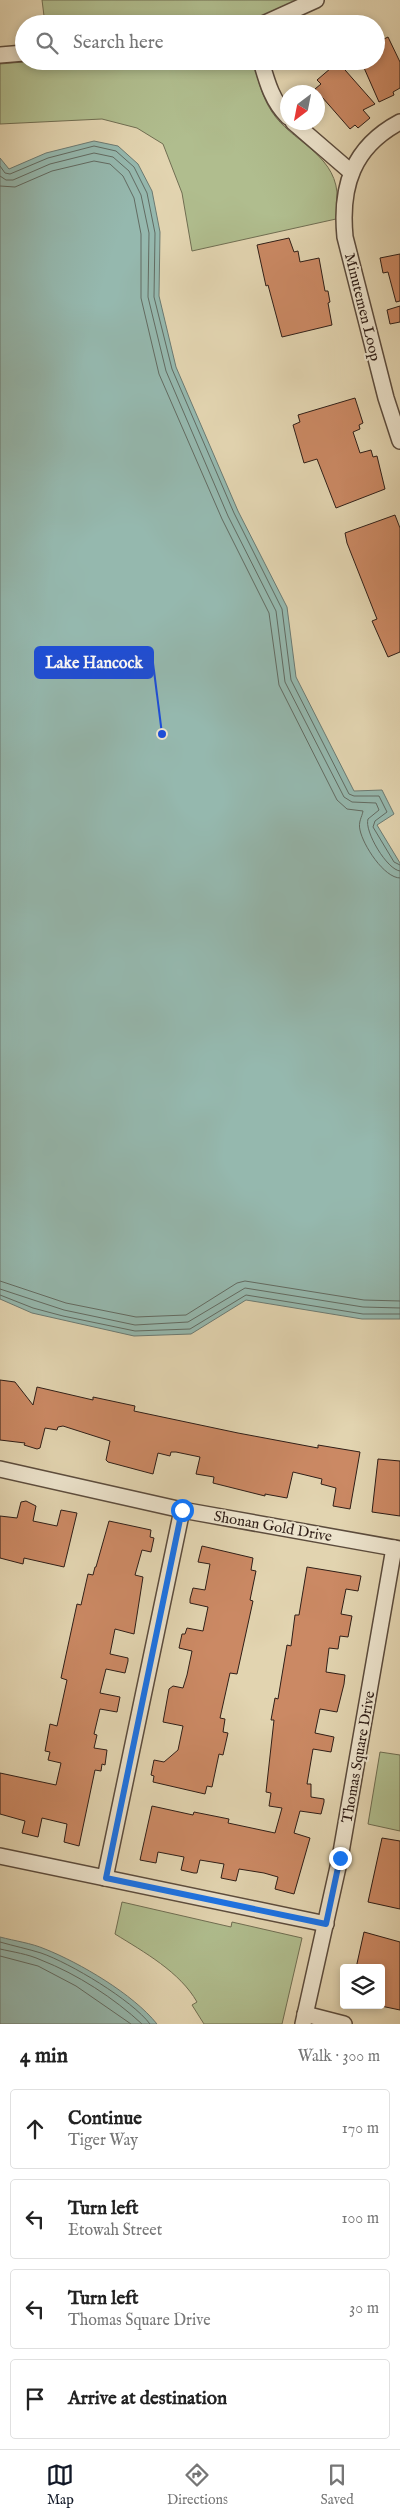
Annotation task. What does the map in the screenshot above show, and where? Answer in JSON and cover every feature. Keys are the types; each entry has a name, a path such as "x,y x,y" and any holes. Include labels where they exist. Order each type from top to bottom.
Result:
{"street":[{"path":"283,15 316,0"},
{"path":"0,55 15,54"},
{"path":"264,70 276,104 280,108"},
{"name":"Minutemen Loop","path":"400,122 375,140 351,172 344,198 342,216 345,237 386,398 400,441"},
{"path":"302,130 351,172"},
{"name":"Shonan Gold Drive","path":"0,1469 182,1510 397,1549"},
{"path":"106,1878 182,1510"},
{"name":"Thomas Square Drive","path":"304,2019 340,1858 397,1549"},
{"path":"0,1856 326,1924"},
{"path":"304,2019 344,2024"}],"green space":[{"path":"42,0 302,0 265,15 44,15"},
{"path":"15,63 15,70 256,70 263,94 272,112 280,122 280,130 289,130 320,157 328,167 334,179 337,192 336,219 192,251 182,193 163,144 137,128 102,119 0,124 0,64"},
{"path":"380,1752 400,1755 400,1831 368,1824"},
{"path":"122,1902 231,1927 232,1922 302,1938 282,2024 204,2024 192,2005 197,2002 181,1981 138,1948 115,1934"}],"water":[{"path":"94,141 118,146 138,164 152,191 160,232 159,296 176,367 238,511 287,607 296,677 354,791 382,790 394,814 377,825 400,863 400,1319 362,1319 246,1300 191,1334 134,1336 32,1313 0,1299 0,158 9,169 46,153"},
{"path":"0,1937 40,1947 74,1962 120,1991 147,2013 157,2024 0,2024"}],"building":[{"path":"388,37 400,62 400,88 393,92 394,95 379,102 365,70 385,70 385,38"},
{"path":"329,70 345,70 375,104 363,110 370,118 358,128 355,125 350,129 325,100 325,85 320,85 321,84 317,80"},
{"path":"289,238 294,252 298,251 300,262 319,258 325,291 328,291 332,325 282,337 268,285 266,286 257,245"},
{"path":"400,254 400,301 396,302 388,272 383,273 380,258"},
{"path":"400,306 400,322 390,324 387,310"},
{"path":"355,398 363,423 359,425 360,429 353,432 360,453 371,450 373,457 377,456 385,489 336,508 317,459 304,463 293,425 300,422 298,415"},
{"path":"395,515 400,528 400,652 388,657 372,621 377,619 347,543 345,533"},
{"path":"0,1380 15,1382 33,1405 37,1387 93,1400 93,1397 135,1406 134,1411 238,1433 318,1448 318,1445 360,1452 350,1509 333,1506 336,1488 321,1484 322,1479 293,1472 287,1498 265,1494 265,1496 213,1483 214,1477 196,1474 200,1457 176,1452 171,1452 170,1456 158,1453 153,1474 108,1462 106,1460 110,1441 63,1426 58,1427 57,1430 45,1428 40,1448 37,1449 24,1445 25,1443 0,1440"},
{"path":"378,1459 400,1461 400,1516 372,1512"},
{"path":"26,1501 36,1506 33,1521 57,1526 61,1510 77,1513 64,1567 24,1558 23,1564 0,1558 0,1516 17,1518 21,1502"},
{"path":"109,1521 151,1530 150,1537 154,1538 151,1552 142,1550 135,1575 143,1577 134,1634 115,1629 110,1654 128,1658 128,1661 125,1673 106,1669 100,1693 120,1697 117,1712 100,1709 94,1734 97,1735 94,1748 107,1750 105,1765 102,1764 101,1771 95,1770 79,1846 64,1842 67,1824 42,1818 38,1837 22,1833 25,1821 0,1814 0,1773 56,1785 61,1763 48,1760 50,1752 45,1751 50,1724 57,1726 67,1680 61,1678 77,1604 81,1605 88,1574 93,1575"},
{"path":"202,1546 253,1558 251,1570 256,1571 250,1600 253,1601 237,1674 230,1673 220,1718 225,1719 223,1732 228,1733 223,1755 219,1754 212,1787 207,1786 205,1794 153,1782 154,1776 151,1775 154,1760 164,1762 178,1750 183,1726 163,1722 169,1689 173,1686 183,1688 187,1675 192,1651 179,1648 182,1634 185,1634 187,1628 203,1631 208,1607 190,1603 193,1588 205,1590 210,1564 198,1562"},
{"path":"307,1567 361,1576 358,1591 346,1589 341,1614 352,1616 348,1637 340,1636 338,1649 329,1648 326,1672 345,1675 344,1684 337,1712 320,1709 315,1733 334,1737 331,1752 313,1749 307,1784 311,1784 311,1797 324,1799 324,1802 321,1814 300,1811 294,1833 310,1838 294,1894 275,1889 278,1877 264,1873 239,1869 236,1881 221,1878 224,1864 200,1860 197,1873 194,1873 181,1870 184,1857 158,1852 156,1863 140,1860 152,1806 193,1815 194,1812 229,1819 228,1823 275,1833 282,1808 269,1806 271,1793 266,1792 274,1720 271,1720 275,1698 278,1699 287,1645 291,1646 295,1615 299,1615"},
{"path":"382,1838 400,1841 400,1909 368,1902"},
{"path":"364,1932 400,1942 400,2010 385,2007 385,1964 357,1964"}],"place":[{"name":"Lake Hancock","path":"162,734"}],"route":[{"path":"182,1510 106,1878 326,1924 340,1858"}]}
